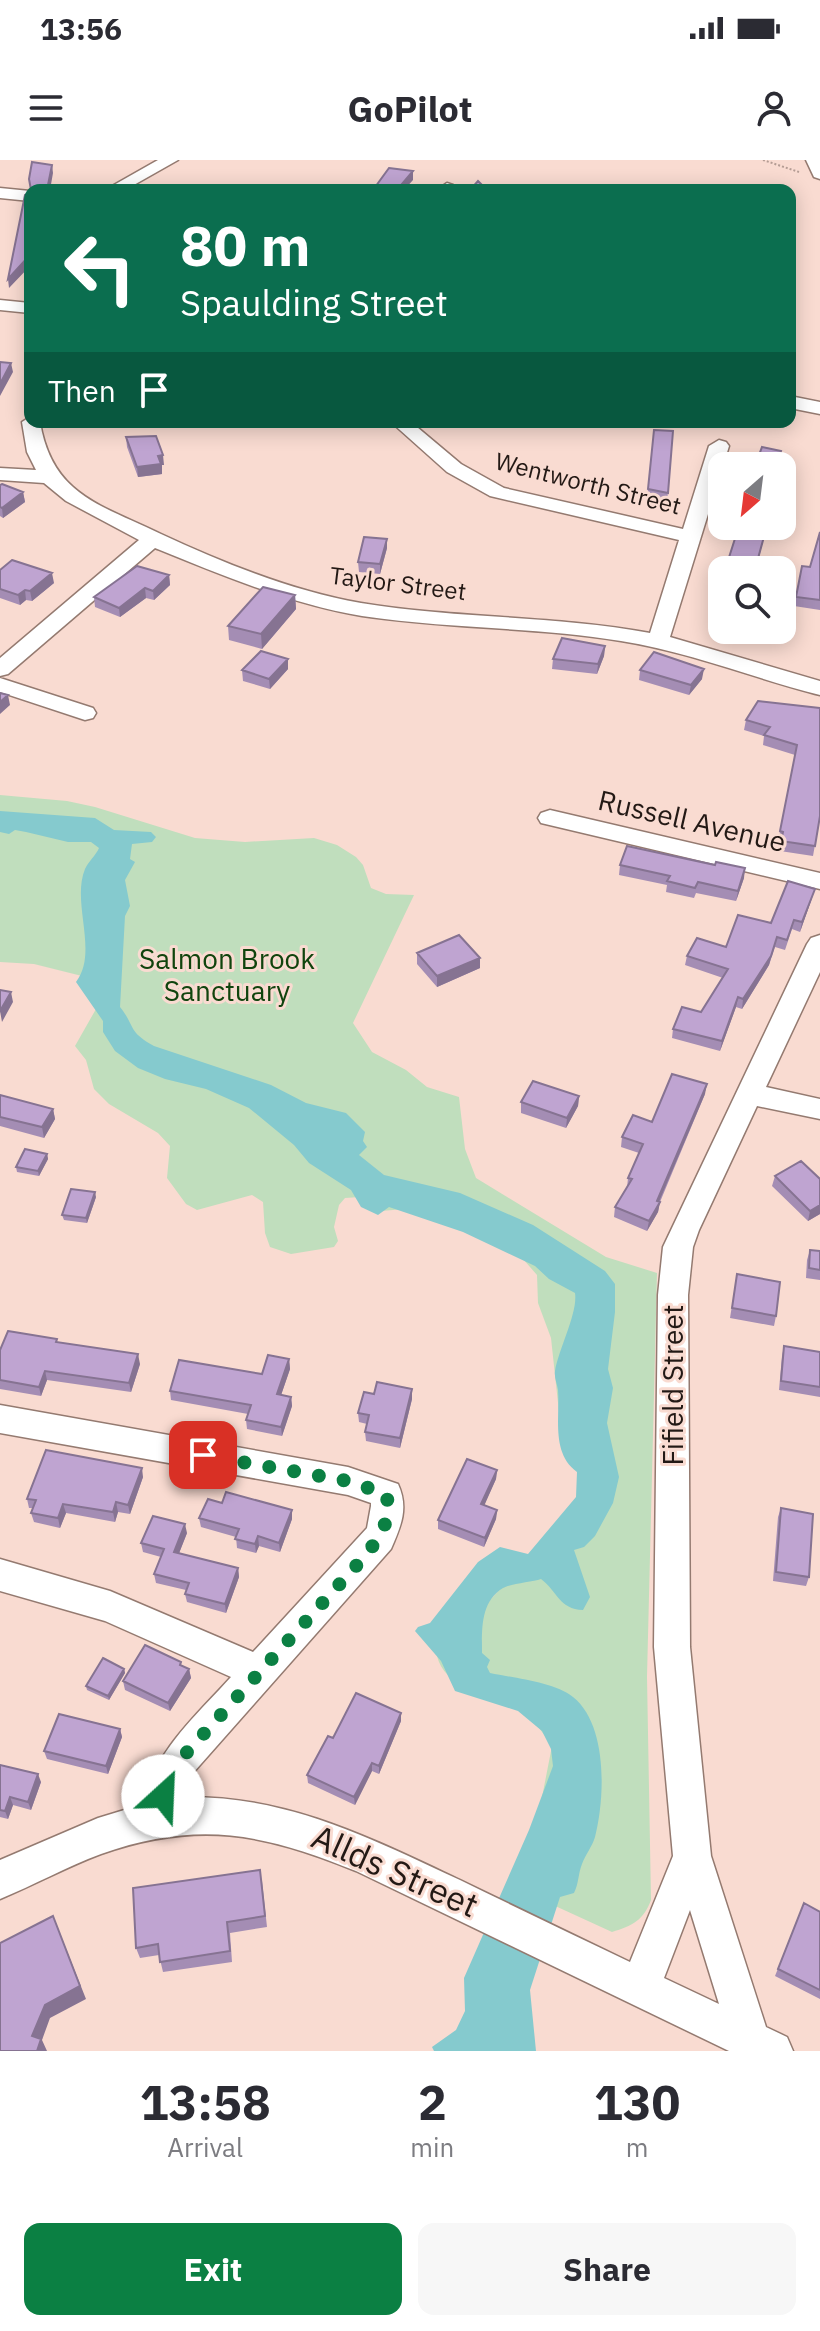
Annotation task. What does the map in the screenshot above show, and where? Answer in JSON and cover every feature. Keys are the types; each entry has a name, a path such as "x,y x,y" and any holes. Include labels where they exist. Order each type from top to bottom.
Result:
{"street":[{"path":"124,184 170,160"},
{"path":"814,160 820,174"},
{"path":"0,193 24,195"},
{"path":"0,305 24,307"},
{"path":"796,403 820,408"},
{"name":"Taylor Street","path":"32,428 35,450 50,477 85,506 154,538 282,589 332,603 391,612 576,628 658,641 820,688"},
{"name":"Wentworth Street","path":"407,428 454,468 497,492 688,536"},
{"path":"658,641 688,536 719,446"},
{"path":"0,474 50,477"},
{"path":"0,669 154,538"},
{"path":"0,685 85,713"},
{"name":"Russell Avenue","path":"550,818 820,881"},
{"name":"Fifield Street","path":"762,2045 692,1856 672,1647 673,1295 678,1247 684,1230 820,944"},
{"path":"748,1094 820,1109"},
{"path":"0,1419 348,1481 386,1494 389,1506 379,1538 173,1771 166,1785 160,1816"},
{"path":"0,1575 110,1607 259,1672"},
{"name":"Allds Street","path":"0,1880 97,1835 160,1816 227,1814 291,1826 325,1837 453,1895 762,2045"},
{"name":"Fifield Street","path":"624,1977 692,1856"}],"path":[{"path":"763,160 801,173"}],"green space":[{"name":"Salmon Brook Sanctuary","path":"0,795 67,801 95,807 195,838 245,842 314,838 337,845 356,857 363,865 371,888 386,894 414,895 353,1023 372,1052 406,1070 427,1087 459,1097 465,1149 476,1178 606,1257 657,1273 647,1677 651,1900 645,1913 631,1925 612,1932 516,1888 535,1833 552,1746 523,1713 450,1678 437,1656 573,1512 581,1479 559,1412 551,1338 538,1303 537,1275 516,1251 405,1209 381,1211 360,1197 345,1198 339,1205 334,1227 338,1241 334,1247 291,1254 270,1247 265,1233 263,1202 252,1195 197,1210 186,1204 167,1178 170,1146 158,1133 109,1104 94,1089 86,1060 75,1046 96,1009 82,976 34,964 0,962"}],"water":[{"path":"0,811 95,818 114,830 151,832 156,837 152,842 132,844 130,859 135,862 125,880 130,906 125,916 120,1007 140,1036 154,1046 271,1085 306,1103 346,1113 365,1132 363,1141 367,1147 359,1155 384,1175 460,1193 533,1225 605,1271 615,1284 608,1369 613,1388 607,1423 619,1477 613,1503 595,1536 584,1547 574,1550 590,1597 583,1610 575,1609 564,1603 541,1579 510,1585 490,1601 483,1626 482,1653 490,1660 487,1667 490,1673 545,1684 573,1697 593,1725 601,1763 601,1803 595,1837 582,1864 574,1893 560,1897 530,1990 536,2051 434,2051 432,2047 456,2030 465,2011 464,1978 529,1830 553,1766 551,1749 542,1731 518,1711 455,1691 441,1661 415,1631 430,1623 478,1562 500,1547 528,1554 576,1497 577,1472 563,1455 560,1445 555,1374 574,1310 575,1293 549,1279 535,1266 463,1232 389,1207 378,1215 361,1207 351,1190 309,1163 294,1145 249,1108 206,1089 165,1079 138,1068 115,1051 103,1032 103,1021 76,982 85,956 82,882 85,869 99,848 91,842 68,842 15,830 9,834 0,832"}],"building":[{"path":"32,162 52,165 48,184 30,184"},
{"path":"389,168 413,171 402,184 377,184"},
{"path":"24,200 24,262 8,279"},
{"path":"0,362 11,363 0,384"},
{"path":"654,430 673,431 668,493 648,489"},
{"path":"156,436 163,455 158,456 161,464 137,467 126,437"},
{"path":"762,447 781,451 781,452 760,452"},
{"path":"0,485 23,492 2,508"},
{"path":"820,532 820,600 796,597 802,566 810,567"},
{"path":"364,537 387,539 380,564 358,562"},
{"path":"735,540 763,540 759,556 729,556"},
{"path":"12,560 52,573 30,591 25,590 18,595 0,589 0,570"},
{"path":"137,566 169,575 153,591 145,588 119,608 94,597"},
{"path":"263,587 295,595 261,634 228,626"},
{"path":"562,638 605,646 598,664 553,659"},
{"path":"261,651 288,659 269,679 242,670"},
{"path":"654,652 704,669 691,685 640,670"},
{"path":"758,701 820,708 820,816 815,846 781,841 783,832 780,831 797,745 764,735 770,727 746,720"},
{"path":"627,846 715,865 716,862 745,868 738,891 698,882 695,888 667,881 670,876 620,865"},
{"path":"788,881 815,889 802,922 794,920 787,940 777,937 771,956 743,999 738,997 722,1041 673,1029 682,1007 701,1012 728,969 687,956 697,938 726,947 738,915 771,923"},
{"path":"459,935 480,958 437,976 417,953"},
{"path":"0,990 11,992 0,1011"},
{"path":"672,1074 707,1084 657,1201 660,1202 649,1221 615,1207 632,1179 628,1178 643,1144 622,1137 633,1115 652,1122"},
{"path":"533,1081 579,1096 567,1118 521,1102"},
{"path":"0,1095 53,1109 42,1127 0,1117"},
{"path":"25,1149 47,1154 38,1171 16,1167"},
{"path":"801,1161 820,1179 820,1205 810,1211 775,1176"},
{"path":"71,1189 95,1192 86,1218 62,1215"},
{"path":"810,1250 820,1251 820,1270 809,1268"},
{"path":"737,1274 780,1282 776,1316 732,1308"},
{"path":"8,1331 57,1339 56,1342 138,1354 129,1383 45,1371 39,1387 0,1380 0,1350"},
{"path":"784,1346 820,1352 820,1387 781,1381"},
{"path":"268,1355 289,1359 277,1394 291,1397 281,1427 246,1420 251,1405 170,1391 179,1360 262,1374"},
{"path":"377,1382 412,1389 400,1438 365,1432 369,1415 358,1413 364,1392 374,1394"},
{"path":"46,1450 142,1468 128,1505 116,1502 113,1512 63,1504 58,1518 31,1513 36,1500 27,1499"},
{"path":"467,1459 497,1470 481,1504 497,1510 485,1538 438,1520"},
{"path":"226,1492 292,1510 279,1543 258,1536 255,1544 235,1539 239,1529 199,1518 208,1499 222,1503"},
{"path":"781,1508 813,1514 809,1577 776,1572"},
{"path":"153,1516 185,1524 174,1552 238,1568 225,1604 185,1594 189,1583 154,1574 164,1549 141,1543"},
{"path":"145,1645 189,1669 168,1703 123,1681"},
{"path":"103,1658 124,1669 108,1696 86,1686"},
{"path":"356,1693 401,1713 379,1766 372,1763 354,1797 307,1775 328,1736 333,1738"},
{"path":"59,1714 120,1729 106,1766 44,1751"},
{"path":"0,1765 38,1774 28,1802 10,1797 5,1811 0,1810"},
{"path":"260,1870 265,1916 227,1922 230,1951 160,1962 158,1944 136,1948 133,1888"},
{"path":"804,1903 820,1912 820,1990 778,1969"},
{"path":"53,1916 80,1986 45,2005 32,2036 41,2039 37,2051 0,2051 0,1943"}],"route":[{"path":"163,1796 180,1760 366,1555 379,1538 389,1506 386,1494 348,1481 203,1455"}]}
